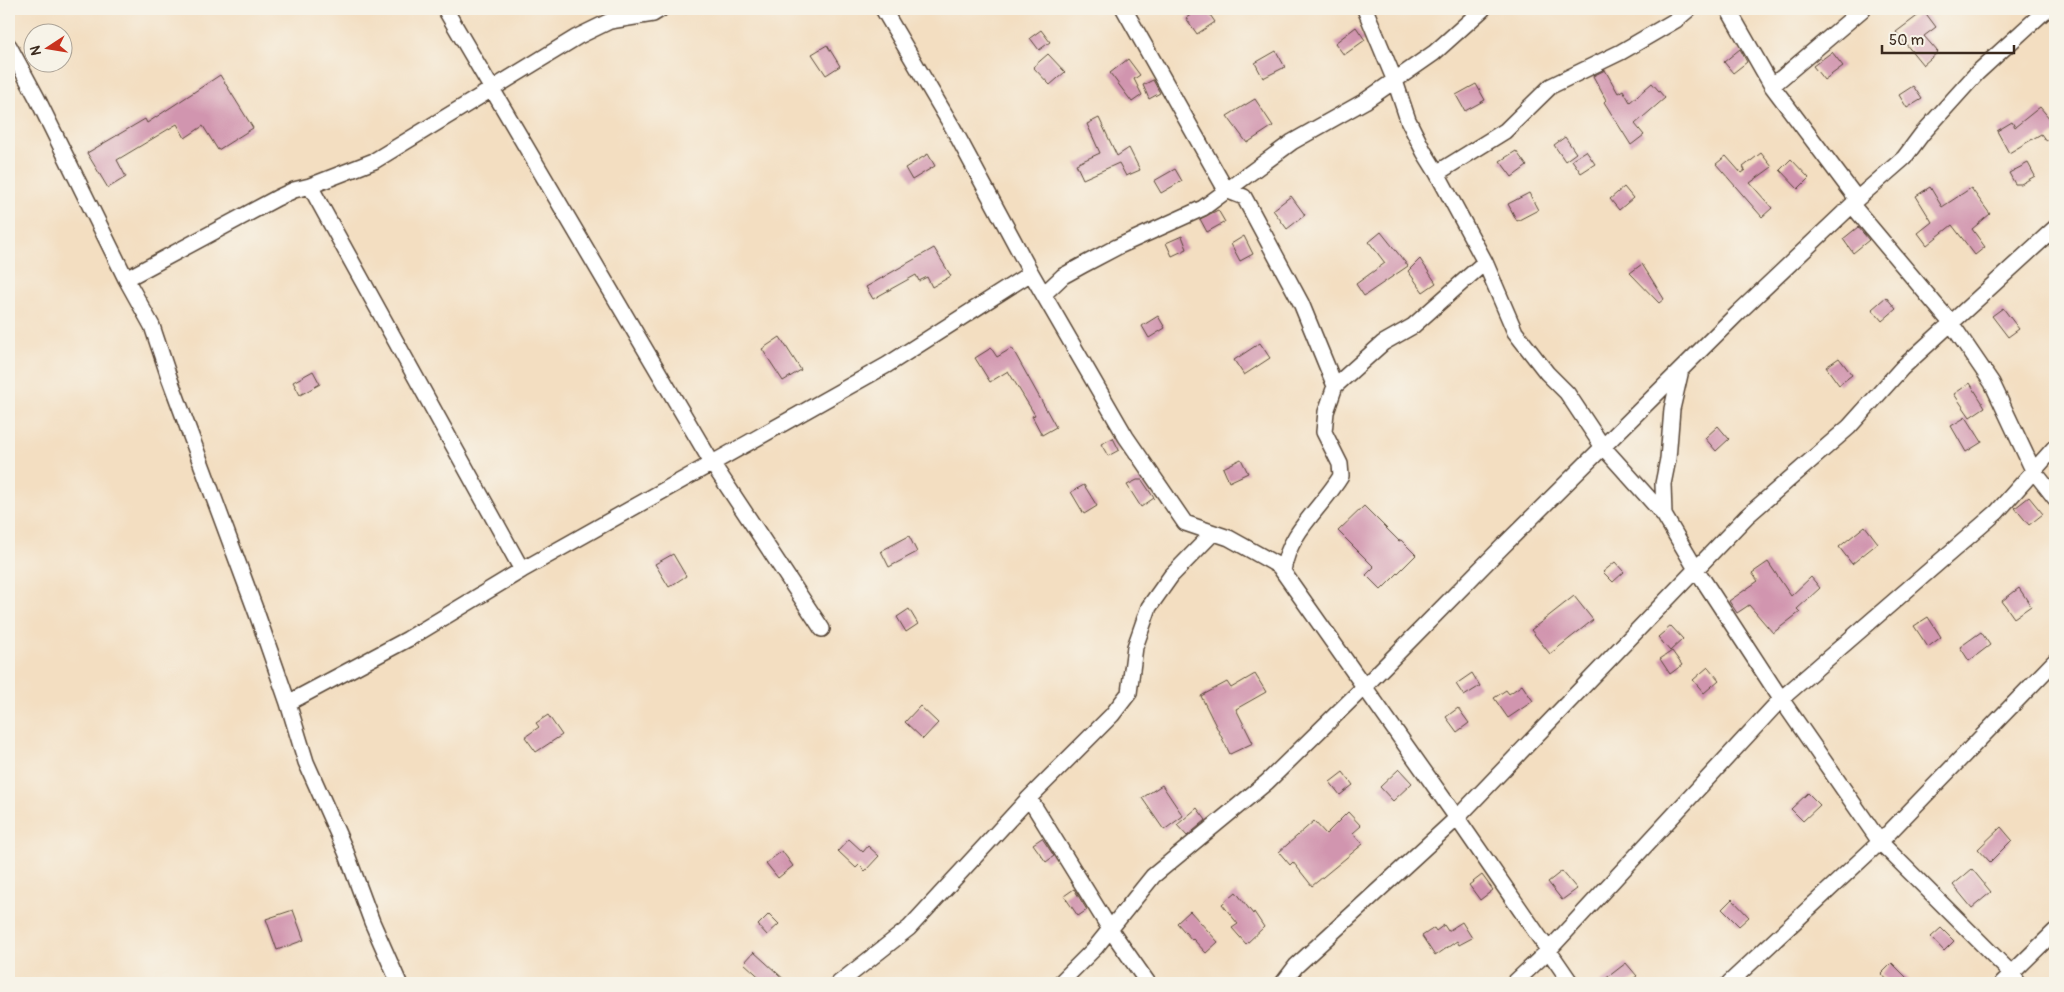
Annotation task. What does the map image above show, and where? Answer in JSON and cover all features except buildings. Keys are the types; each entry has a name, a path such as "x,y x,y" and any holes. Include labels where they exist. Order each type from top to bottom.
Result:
{"street":[{"path":"445,9 712,463 822,629"},
{"path":"882,9 953,128 1031,273 1126,437 1184,523 1248,548 1279,566 1571,983"},
{"path":"1124,9 1226,190 1244,197 1300,303 1335,386"},
{"path":"1365,9 1408,120 1485,262 1515,332 1547,373 1567,393 1603,447 1664,515 1696,570 1780,699 1880,842 2010,980 2055,931"},
{"path":"1044,294 1063,276 1076,268 1203,208 1292,142 1365,101 1434,53 1483,9"},
{"path":"1437,173 1505,131 1551,86 1621,52 1676,20 1689,9"},
{"path":"1728,9 1772,86 1855,202 1951,323 1992,383 2033,470 2055,498"},
{"path":"1772,86 1863,9"},
{"path":"1060,983 1095,948 1153,876 1267,782 1738,312 1904,158 1922,134 1977,73 2005,50 2047,9"},
{"path":"126,279 277,198 374,161 577,37 610,21 655,10"},
{"path":"9,46 37,98 126,279 152,326 288,703 306,762 346,852 372,922 399,983"},
{"path":"310,186 522,570"},
{"path":"1283,983 1296,966 1457,818 1748,516 1849,427 1902,368 2055,228"},
{"path":"1283,571 1284,560 1293,539 1341,476 1340,464 1324,432 1326,412 1335,386 1383,343 1413,326 1485,262"},
{"path":"288,703 408,639 522,570 888,365 1031,273"},
{"path":"1664,515 1663,484 1668,459 1672,409 1681,370"},
{"path":"1514,983 1548,951 1780,699 1997,512 2055,447"},
{"path":"839,983 908,928 1129,694 1135,647 1149,607 1172,576 1213,533"},
{"path":"1729,983 1880,842 2055,661"},
{"path":"1029,798 1110,929 1148,983"}]}
